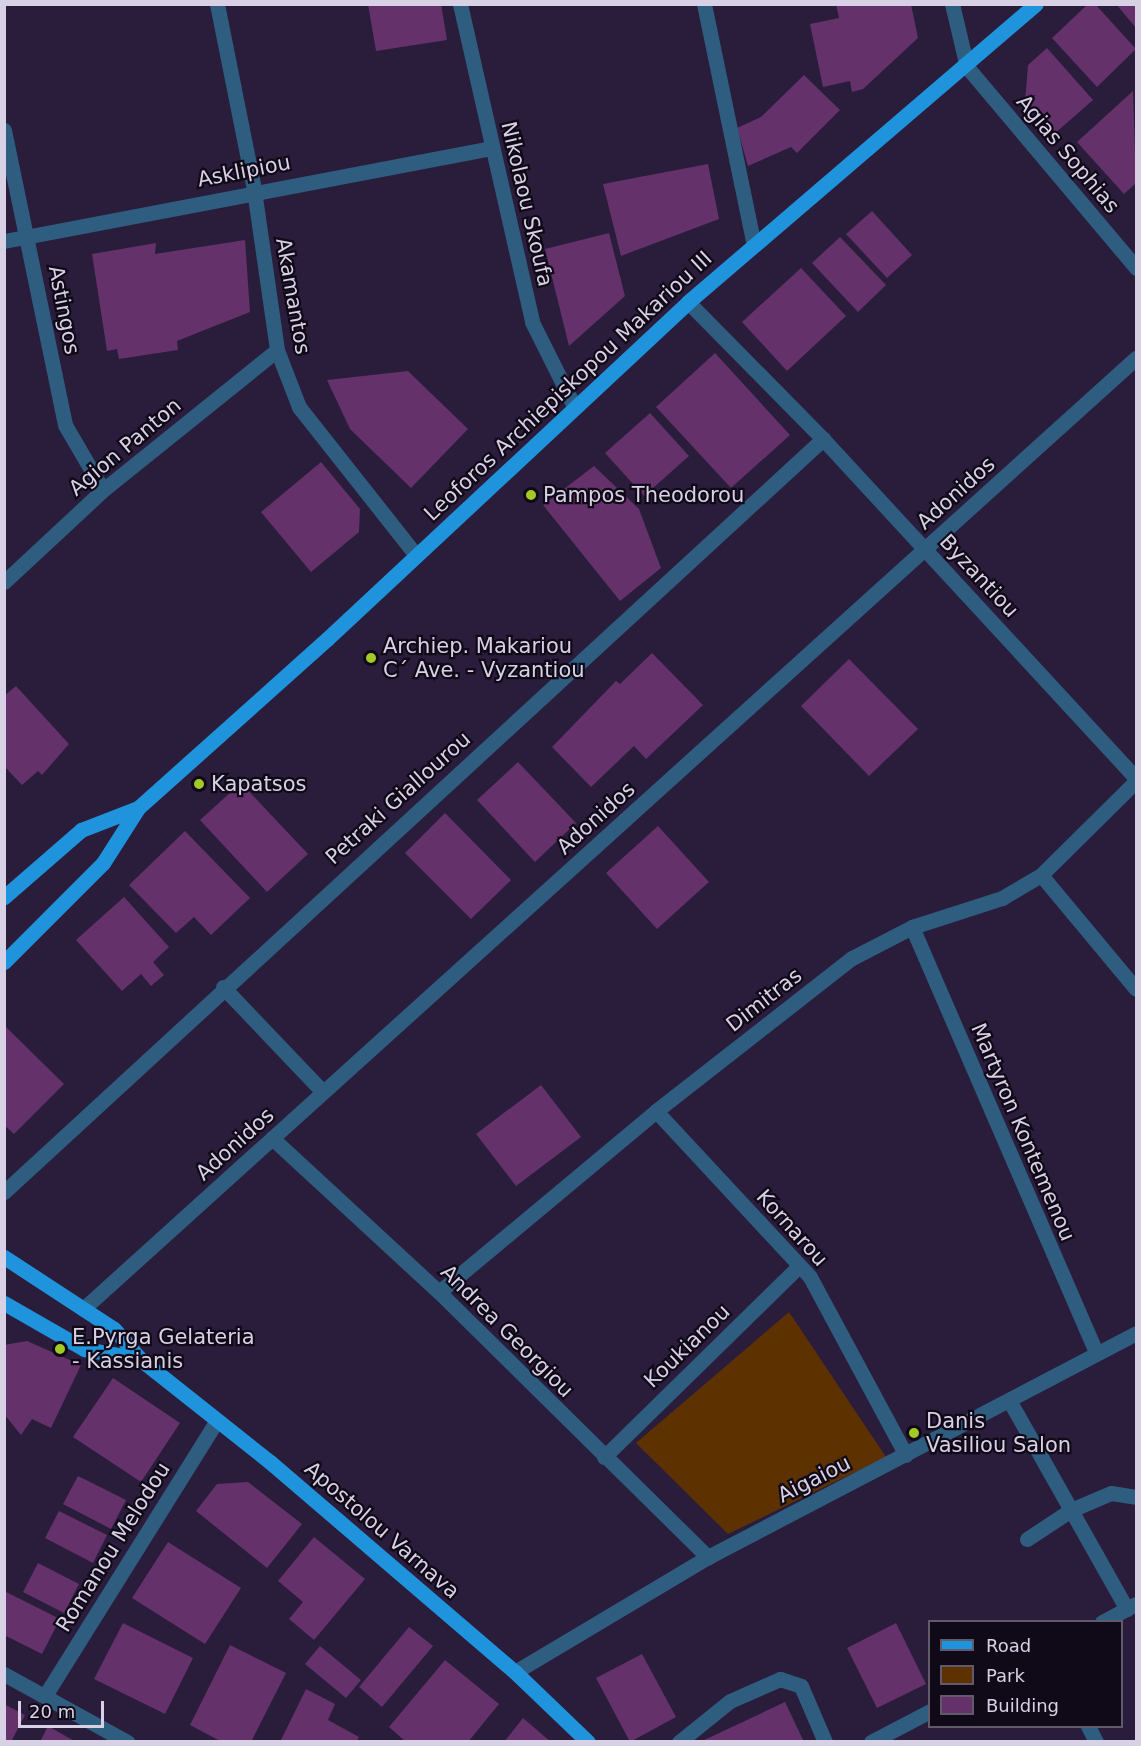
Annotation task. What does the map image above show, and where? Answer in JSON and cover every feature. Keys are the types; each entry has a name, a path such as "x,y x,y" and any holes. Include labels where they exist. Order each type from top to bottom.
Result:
{"main road":[{"name":"Leoforos Archiepiskopou Makariou III","path":"4,962 102,862 138,808 416,555 688,302 968,67 1036,4"},
{"name":"Leoforos Archiepiskopou Makariou III","path":"4,897 81,830 138,808"},
{"name":"Apostolou Varnava","path":"4,1257 114,1329 140,1359 216,1422 270,1462 516,1672 588,1742"},
{"name":"Apostolou Varnava","path":"4,1303 84,1349 140,1359"}],"street":[{"name":"Akamantos","path":"217,4 254,190 277,350 298,407 416,555"},
{"name":"Nikolaou Skoufa","path":"460,4 532,321 574,406"},
{"path":"704,4 754,245"},
{"path":"952,4 968,67"},
{"name":"Agias Sophias","path":"968,67 1137,268"},
{"name":"Astingos","path":"4,130 28,237 65,425 103,490"},
{"name":"Asklipiou","path":"4,241 254,190 492,148"},
{"name":"Byzantiou","path":"688,302 823,439 1137,779"},
{"name":"Agion Panton","path":"4,582 103,490 277,350"},
{"name":"Adonidos","path":"83,1309 1137,358"},
{"name":"Petraki Giallourou","path":"4,1192 223,987 823,439"},
{"name":"Dimitras","path":"439,1292 656,1111 852,958 912,927 1002,898 1041,875 1137,779"},
{"path":"1041,875 1137,989"},
{"name":"Martyron Kontemenou","path":"912,927 1096,1353"},
{"path":"223,987 323,1092"},
{"name":"Kornarou","path":"656,1111 810,1277 906,1455"},
{"name":"Andrea Georgiou","path":"272,1138 439,1292 708,1557"},
{"name":"Koukianou","path":"604,1456 799,1266"},
{"name":"Aigaiou","path":"516,1672 708,1557 1137,1333"},
{"path":"1009,1400 1071,1510 1132,1606 1106,1620"},
{"name":"Romanou Melodou","path":"46,1694 216,1422"},
{"path":"1027,1539 1071,1510 1111,1493 1137,1497"},
{"path":"4,1674 46,1694 127,1742"},
{"path":"679,1742 730,1701 780,1679 801,1686 825,1742"},
{"path":"871,1742 928,1712"},
{"path":"1089,1728 1096,1742"}],"green space":[{"path":"789,1312 886,1457 728,1534 636,1443"}],"building":[{"path":"368,4 441,4 447,40 376,51"},
{"path":"836,4 911,4 918,38 863,89 852,92 850,81 823,87 810,24 839,18"},
{"path":"1088,4 1095,4 1136,49 1097,87 1052,38"},
{"path":"1116,4 1136,4 1136,28"},
{"path":"1047,48 1093,100 1053,135 1025,102 1028,65"},
{"path":"804,75 840,110 797,153 791,147 748,166 737,128 761,117"},
{"path":"1133,91 1136,183 1124,194 1077,142"},
{"path":"708,164 719,219 621,256 603,184"},
{"path":"872,211 912,255 887,278 846,234"},
{"path":"609,233 625,296 569,346 545,249"},
{"path":"840,237 886,285 858,312 812,263"},
{"path":"245,240 250,312 177,341 178,350 119,359 117,349 107,351 92,254 156,243 155,254"},
{"path":"801,268 846,316 787,371 742,322"},
{"path":"715,353 790,435 731,488 656,407"},
{"path":"408,371 468,429 411,488 350,429 327,380"},
{"path":"650,413 689,456 644,496 605,453"},
{"path":"321,462 360,509 359,532 311,572 261,512"},
{"path":"594,466 639,509 661,568 620,601 543,505"},
{"path":"652,653 703,705 646,759 634,746 591,787 552,747 616,681 620,684"},
{"path":"849,659 918,729 869,776 801,706"},
{"path":"16,686 69,744 42,775 38,771 22,785 4,766 4,696"},
{"path":"518,762 576,823 535,862 477,800"},
{"path":"241,783 308,854 267,892 200,820"},
{"path":"445,813 511,880 471,919 405,853"},
{"path":"658,826 709,882 657,929 606,873"},
{"path":"185,831 250,898 211,935 194,917 176,933 129,885"},
{"path":"124,897 169,947 153,962 164,975 151,986 141,974 122,991 76,940"},
{"path":"4,1025 64,1084 14,1134 4,1125"},
{"path":"541,1085 581,1137 516,1186 476,1134"},
{"path":"27,1341 81,1365 51,1428 32,1419 21,1435 4,1414 4,1345"},
{"path":"113,1378 180,1423 141,1482 73,1437"},
{"path":"78,1476 126,1500 111,1529 63,1504"},
{"path":"248,1482 302,1524 267,1568 196,1511 217,1484"},
{"path":"59,1511 107,1535 93,1563 45,1538"},
{"path":"314,1537 365,1579 314,1640 289,1619 303,1602 278,1581"},
{"path":"168,1542 241,1588 205,1644 132,1598"},
{"path":"38,1563 79,1584 64,1613 23,1592"},
{"path":"4,1591 60,1619 42,1654 4,1635"},
{"path":"123,1623 193,1658 165,1714 94,1679"},
{"path":"896,1623 926,1684 877,1708 847,1648"},
{"path":"409,1627 433,1646 382,1707 359,1687"},
{"path":"230,1645 286,1673 251,1742 222,1742 190,1725"},
{"path":"320,1646 361,1680 346,1698 305,1664"},
{"path":"642,1654 676,1717 630,1742 596,1678"},
{"path":"445,1660 499,1704 468,1742 406,1742 389,1727"},
{"path":"306,1689 335,1704 328,1720 359,1737 356,1742 280,1742"},
{"path":"785,1702 804,1742 700,1742"},
{"path":"4,1704 25,1715 11,1742 4,1742"},
{"path":"523,1718 551,1742 504,1742"},
{"path":"48,1726 76,1742 40,1742"}],"place":[{"name":"Pampos Theodorou","path":"531,495"},
{"name":"Archiep. Makariou C´ Ave. - Vyzantiou","path":"371,658"},
{"name":"Kapatsos","path":"199,784"},
{"name":"E.Pyrga Gelateria - Kassianis","path":"60,1349"},
{"name":"Danis Vasiliou Salon","path":"914,1433"}]}
